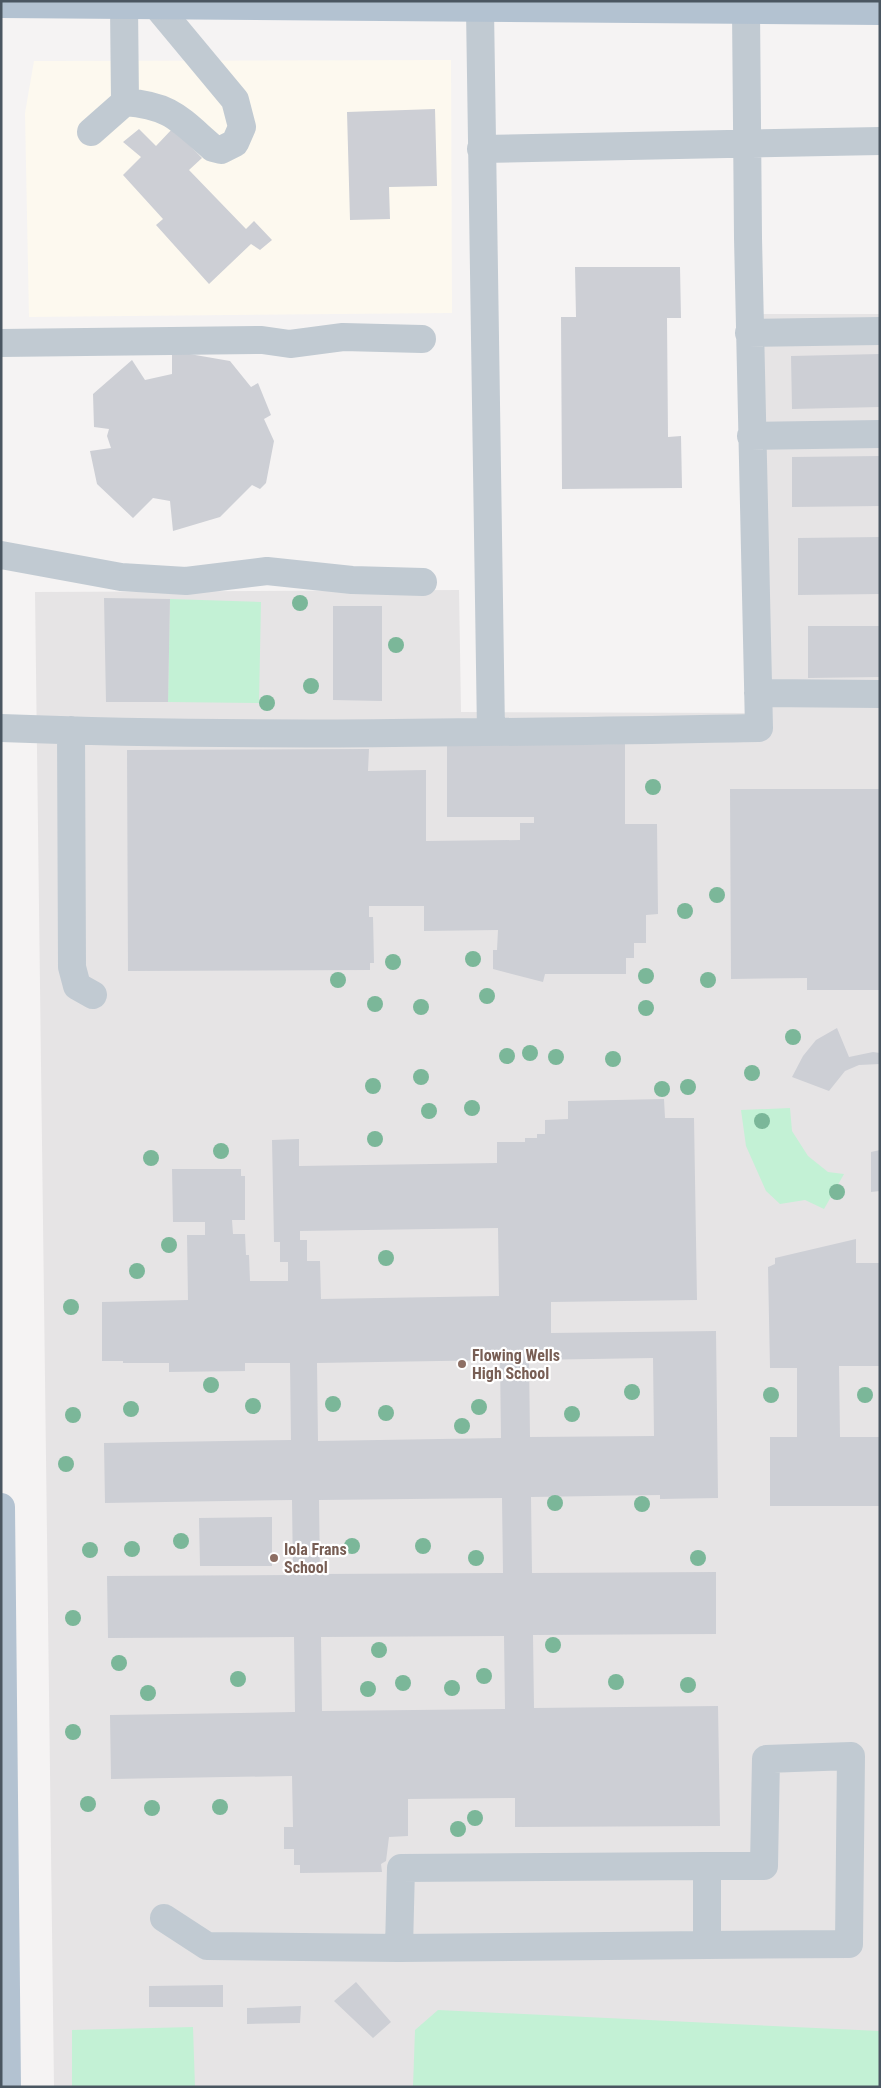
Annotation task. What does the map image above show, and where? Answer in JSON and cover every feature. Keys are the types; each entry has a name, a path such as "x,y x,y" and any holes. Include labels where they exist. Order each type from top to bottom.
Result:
{"main road":[{"path":"1,4 322,4 480,9 688,5 746,10 791,6 880,11"},
{"path":"1,1507 7,2087"}],"lane":[{"path":"124,5 125,102"},
{"path":"91,132 125,102 151,104 171,112 213,148 221,150 235,142 242,126 235,100 156,5"},
{"path":"480,9 491,732"},
{"path":"1,728 491,732 758,728 749,333 746,10"},
{"path":"481,149 880,142"},
{"path":"749,333 880,331"},
{"path":"1,343 262,340 290,344 343,337 422,339"},
{"path":"751,436 880,434"},
{"path":"1,555 121,577 167,580 186,581 267,571 352,580 423,582"},
{"path":"758,693 880,694"},
{"path":"71,730 72,967 77,986 93,995"},
{"path":"164,1918 207,1946 399,1948 850,1944 851,1756 766,1759 764,1866 401,1868 399,1948"},
{"path":"707,1866 707,1945"}],"shaded area":[{"path":"451,60 452,313 29,317 25,113 34,61"},
{"name":"Flowing Wells High School","path":"742,314 880,314 880,2087 54,2087 35,592 459,590 461,712 746,713"}],"green space":[{"path":"170,599 261,602 259,703 168,702"},
{"path":"790,1108 792,1131 808,1156 828,1172 844,1174 824,1209 805,1200 780,1204 766,1191 746,1146 741,1110"},
{"path":"438,2010 880,2031 880,2087 413,2087 415,2030"},
{"path":"193,2027 195,2087 72,2087 72,2030"}],"building":[{"path":"435,109 437,186 389,187 390,219 350,220 347,112"},
{"path":"173,128 202,158 189,170 246,229 254,221 272,240 260,250 251,244 209,284 156,225 163,219 123,175 141,157 123,142 139,129 156,146"},
{"path":"575,267 680,267 681,318 667,318 668,437 681,436 682,488 562,489 561,317 576,317"},
{"path":"172,351 230,361 251,387 258,383 271,415 264,419 274,441 266,483 260,489 252,485 220,517 173,531 170,501 153,498 133,518 97,484 90,451 111,448 107,436 109,429 94,427 93,394 132,360 145,380 172,374"},
{"path":"880,354 880,407 792,409 791,356"},
{"path":"880,456 880,506 792,507 792,457"},
{"path":"880,537 880,594 798,595 798,538"},
{"path":"104,598 170,599 168,702 106,702"},
{"path":"333,606 382,606 382,701 333,700"},
{"path":"808,626 880,626 880,677 808,678"},
{"path":"625,744 625,824 657,824 658,914 646,915 646,943 634,943 634,958 626,958 626,974 545,974 543,982 493,969 493,950 497,950 498,930 424,931 424,906 369,906 369,917 373,917 374,963 370,963 370,970 128,971 127,750 369,749 368,771 426,770 426,841 520,840 520,823 534,823 534,817 447,817 447,745"},
{"path":"730,789 880,789 880,990 807,990 807,978 731,979"},
{"path":"837,1028 849,1057 873,1052 880,1053 880,1064 859,1065 845,1071 829,1091 792,1077 803,1056 816,1040"},
{"name":"Flowing Wells High School","path":"664,1099 665,1118 694,1118 697,1300 551,1302 551,1333 716,1331 718,1498 660,1499 660,1495 531,1497 532,1573 716,1572 716,1634 533,1635 534,1708 718,1706 720,1826 515,1827 515,1798 408,1799 408,1836 389,1837 386,1861 381,1864 382,1872 300,1873 300,1865 294,1865 294,1849 284,1849 284,1827 293,1827 292,1776 111,1779 110,1715 295,1712 294,1637 108,1638 107,1576 293,1575 292,1500 105,1503 104,1443 291,1440 290,1363 245,1363 245,1371 169,1372 169,1363 102,1361 102,1302 188,1300 187,1235 205,1235 205,1222 173,1222 172,1169 241,1169 241,1176 245,1176 245,1220 232,1220 233,1234 245,1234 246,1255 249,1255 250,1281 288,1281 288,1262 280,1262 280,1242 274,1242 272,1140 299,1139 299,1166 497,1163 497,1142 525,1142 525,1138 537,1138 537,1134 545,1134 545,1120 568,1119 568,1101","holes":["498,1228 499,1296 321,1299 320,1261 307,1261 307,1240 300,1240 300,1231","653,1358 654,1436 530,1437 529,1360","500,1360 501,1438 318,1441 317,1363","502,1498 503,1573 320,1574 319,1500","504,1636 505,1709 322,1711 321,1637"]},
{"path":"880,1150 880,1191 871,1192 871,1152"},
{"path":"856,1239 856,1263 880,1263 880,1366 839,1366 840,1437 880,1437 880,1506 770,1506 770,1437 797,1437 797,1368 770,1368 768,1267 775,1264 775,1258"},
{"path":"272,1517 272,1566 200,1566 199,1518"},
{"path":"356,1982 391,2022 373,2038 334,2001"},
{"path":"223,1985 223,2007 149,2007 149,1986"},
{"path":"301,2006 300,2023 247,2024 247,2008"}],"place":[{"name":"Flowing Wells High School","path":"462,1364"},
{"name":"Iola Frans School","path":"274,1558"}]}
